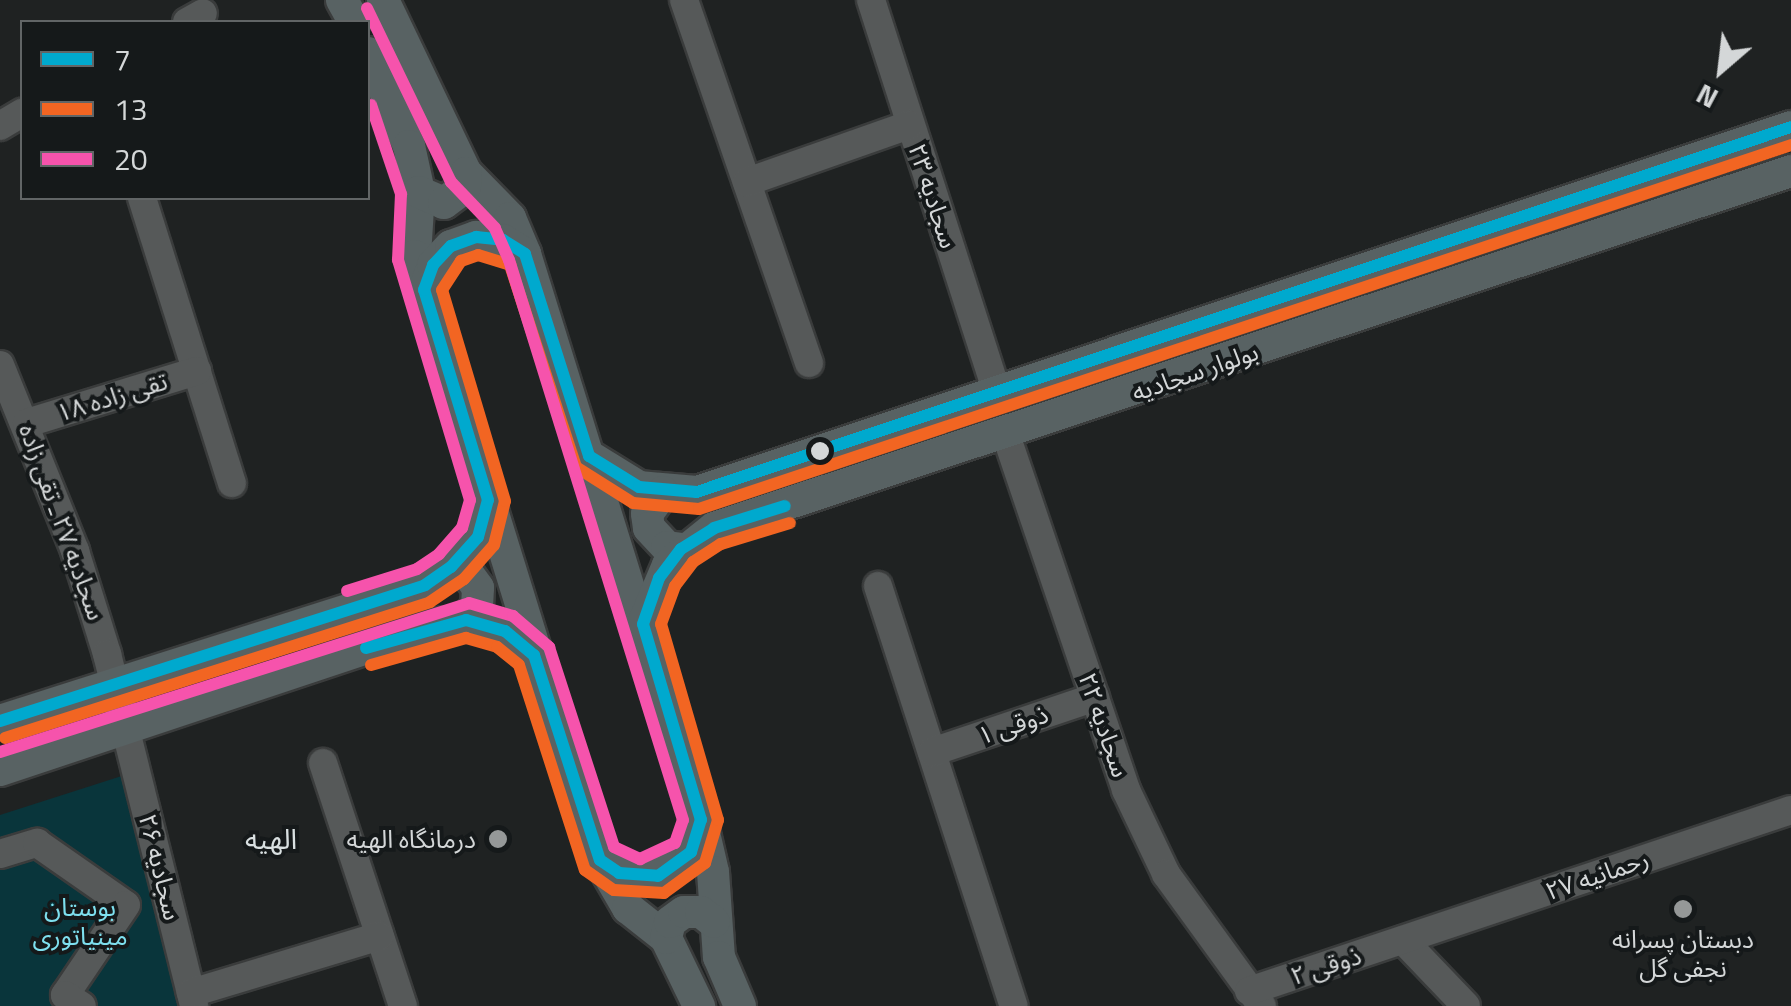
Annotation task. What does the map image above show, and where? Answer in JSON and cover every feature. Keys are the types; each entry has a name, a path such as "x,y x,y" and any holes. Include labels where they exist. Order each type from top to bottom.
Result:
{"main road":[{"path":"383,0 466,173 510,218 525,254 701,820 713,872 719,957 740,1006"},
{"path":"370,58 409,146 420,192 416,256 424,290 600,860 628,908 666,938 699,1006"},
{"name":"بولوار سجادیه","path":"589,456 617,478 663,492 697,492 1791,128"},
{"name":"بولوار سجادیه","path":"643,624 660,578 681,549 714,528 1006,435 1791,171"},
{"path":"420,192 444,203 465,187 466,173"},
{"path":"424,290 433,265 464,242 503,240 525,254"},
{"path":"663,492 648,514 648,528 656,540 681,549"},
{"path":"0,722 425,585 451,568 478,536 488,500"},
{"path":"451,568 468,574 478,588 477,606 466,620"},
{"path":"0,770 466,620 505,631 534,655"},
{"path":"600,860 620,874 658,876 691,852 701,820"},
{"path":"666,938 670,922 684,912 701,912 714,922"}],"street":[{"path":"684,0 809,363"},
{"name":"سجادیه ۲۳","path":"871,0 996,392"},
{"path":"747,182 909,125"},
{"path":"143,200 232,483"},
{"name":"سجادیه ۲۷ ـ تقی زاده","path":"0,365 27,423 127,728"},
{"name":"تقی زاده ۱۸","path":"27,423 197,371"},
{"name":"سجادیه ۲۲","path":"1006,435 1126,790 1166,874 1255,999"},
{"path":"878,586 1014,1006"},
{"name":"ذوقی ۱","path":"932,752 1095,697"},
{"name":"سجادیه ۲۶","path":"127,728 192,999"},
{"path":"323,763 403,1006"},
{"name":"رحمانیه ۲۷","path":"1404,940 1791,810"},
{"path":"0,854 36,843 126,905 65,994 82,1006"},
{"path":"192,999 380,936"},
{"path":"1404,940 1466,1006"},
{"name":"ذوقی ۲","path":"1255,999 1404,940"}],"green space":[{"name":"بوستان مینیاتوری","path":"128,774 182,1006 0,1006 0,815"}],"transit line":[{"name":"20","path":"0,752 469,603 513,616 549,647 614,847 640,859 675,843 683,820 509,260 495,228 451,182 367,8"},
{"name":"20","path":"347,591 417,569 439,554 462,528 470,500 398,260 401,194 371,105"},
{"name":"7","path":"0,721 425,585 451,567 478,537 488,500 424,290 433,265 451,246 476,237 503,240 525,254 589,456 639,487 697,492 1791,127"},
{"name":"13","path":"5,738 430,602 464,579 494,545 505,501 442,290 461,261 478,255 510,265 576,467 633,503 699,509 1791,145"},
{"name":"7","path":"366,648 466,620 505,631 534,655 600,860 619,873 658,876 691,852 701,820 643,624 659,578 681,549 714,528 785,506"},
{"name":"13","path":"371,665 466,638 497,647 519,665 585,870 614,890 664,893 705,863 718,820 661,624 675,586 693,562 721,544 790,523"}],"place":[{"name":"درمانگاه الهیه","path":"498,839"},
{"name":"دبستان پسرانه نجفی گل","path":"1683,909"}],"district":[{"name":"الهیه","path":"271,839"}]}
